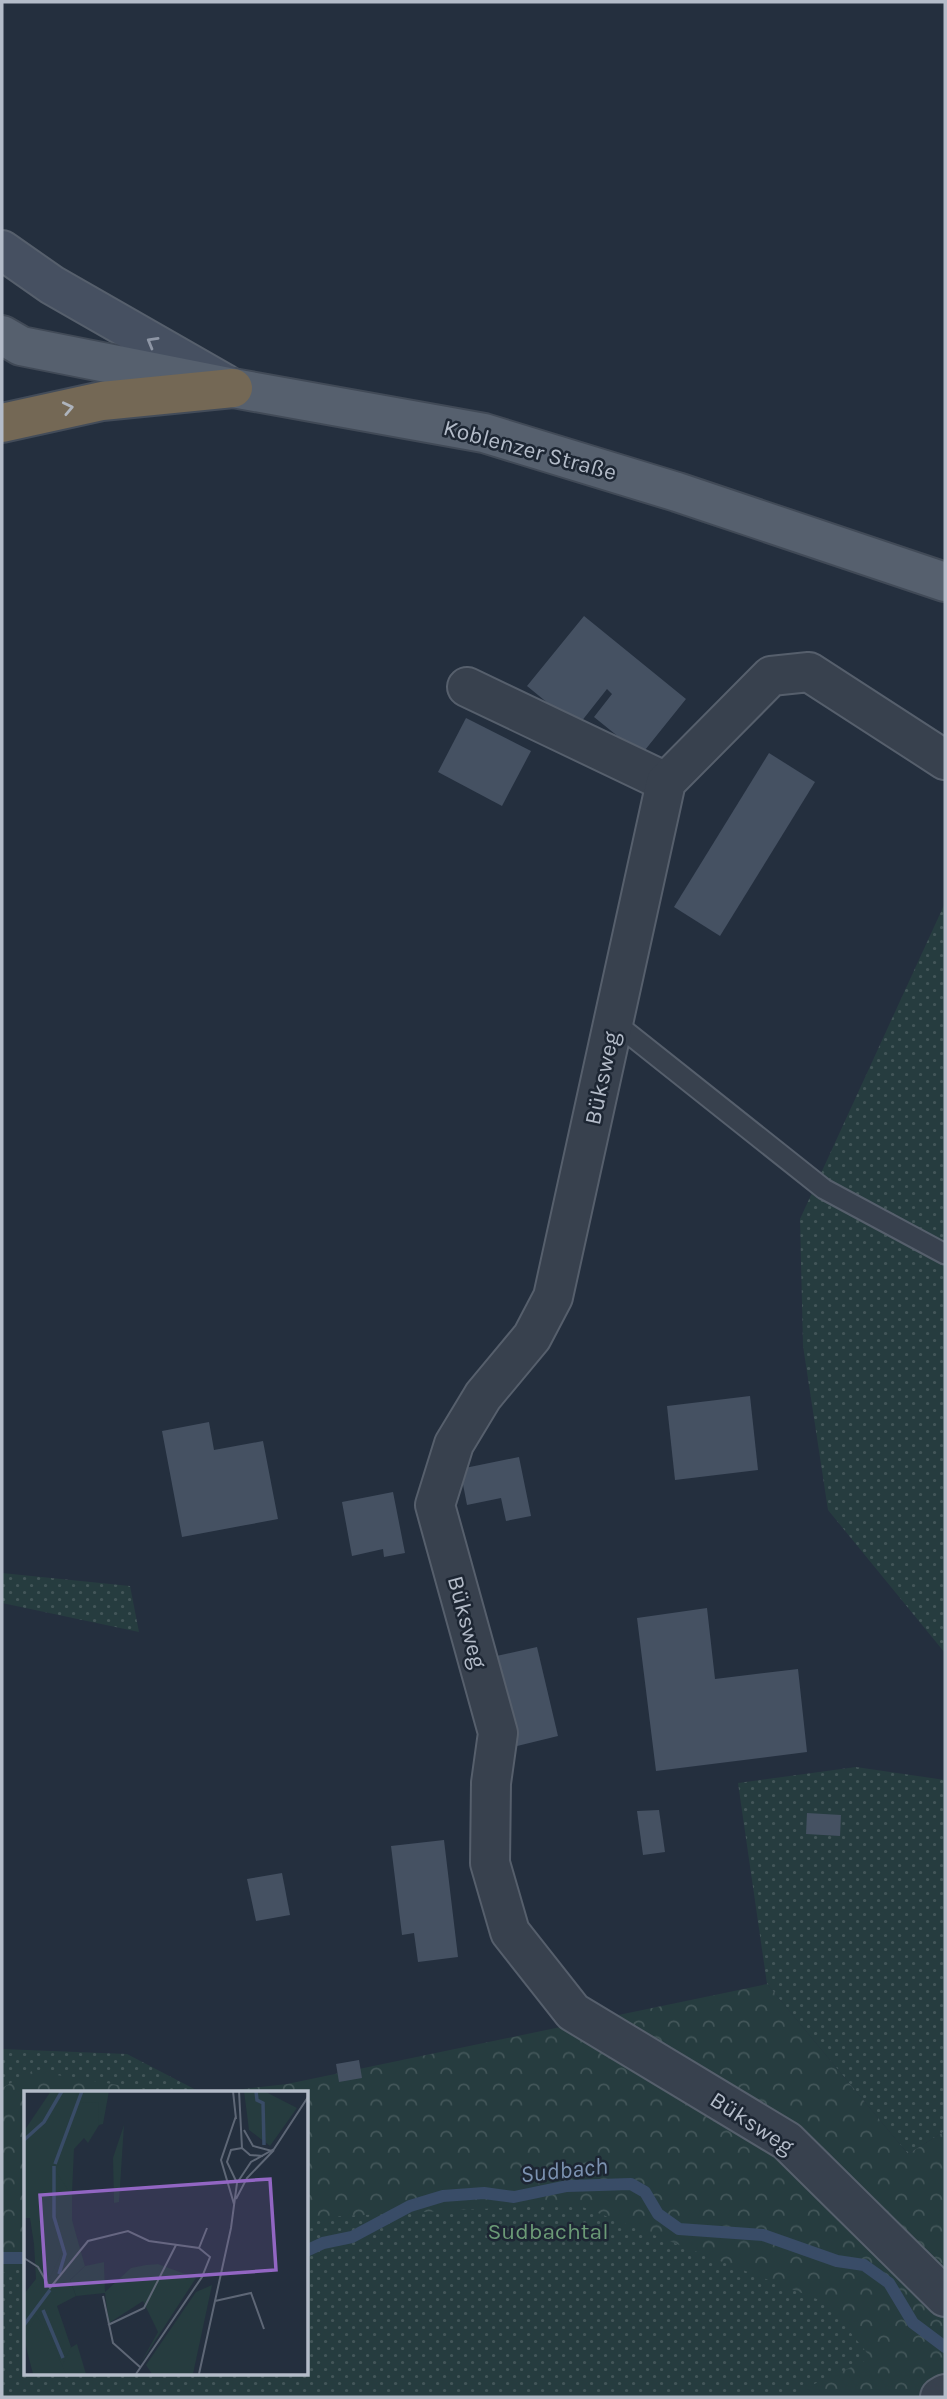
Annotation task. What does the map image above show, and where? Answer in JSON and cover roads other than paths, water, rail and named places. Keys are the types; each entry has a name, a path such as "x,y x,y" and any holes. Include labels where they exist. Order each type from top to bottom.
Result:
{"highway":[{"path":"2,423 102,401 233,388"}],"main road":[{"path":"2,250 52,285 233,388"},
{"name":"Koblenzer Straße","path":"8,344 484,433 677,492 945,582"}],"street":[{"path":"467,687 666,782 771,676 809,672 945,760"},
{"name":"Büksweg","path":"666,782 553,1297 533,1337 483,1396 454,1444 435,1505 498,1733 491,1783 490,1863 510,1932 573,2012 787,2141 945,2297"},
{"path":"940,2397 945,2394"}],"lane":[{"path":"614,1022 824,1189 945,1255"}],"waterway":[{"name":"Sudbach","path":"308,2250 323,2243 352,2237 410,2206 443,2196 484,2193 514,2197 567,2186 631,2184 645,2192 658,2214 679,2229 763,2235 837,2261 864,2265 889,2283 913,2323 945,2347"},
{"name":"Sudbach","path":"2,2258 24,2258"}],"park label":[{"name":"Sudbachtal","path":"548,2231"}]}
